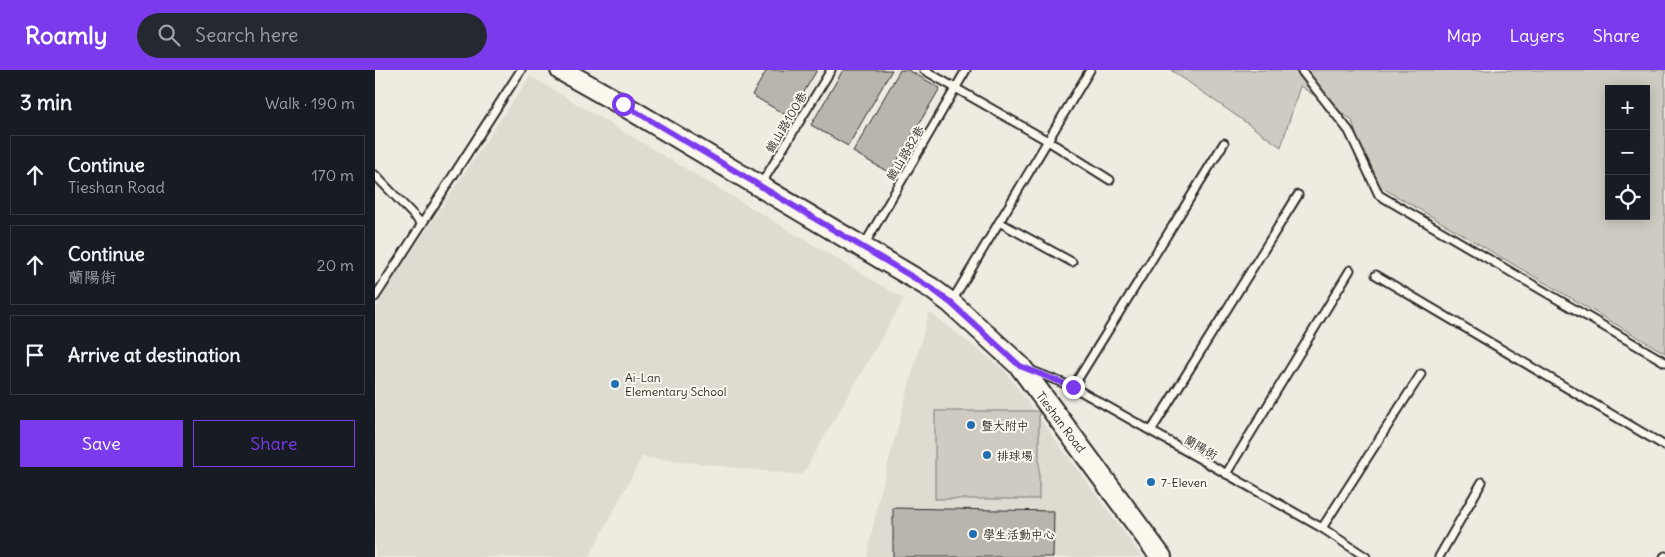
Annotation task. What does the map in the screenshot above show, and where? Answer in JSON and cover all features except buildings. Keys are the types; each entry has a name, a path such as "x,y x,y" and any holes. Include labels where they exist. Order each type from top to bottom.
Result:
{"street":[{"name":"Tieshan Road","path":"561,70 623,104 931,288 951,303 1020,366 1161,557"}],"lane":[{"path":"375,297 521,70"},
{"name":"鐵山路100巷","path":"760,186 831,70"},
{"path":"924,70 1048,141 1110,180"},
{"name":"鐵山路82巷","path":"863,248 967,70"},
{"path":"951,303 1091,70"},
{"path":"1301,70 1349,131 1379,195 1665,362"},
{"path":"1073,387 1224,143"},
{"path":"375,175 422,224"},
{"path":"1151,431 1298,195"},
{"path":"999,222 1071,262"},
{"path":"1226,474 1351,270"},
{"path":"1376,275 1665,446"},
{"name":"蘭陽街","path":"1020,366 1073,387 1321,528 1366,557"},
{"path":"1321,528 1421,374"},
{"path":"1439,557 1482,482"}],"shaded area":[{"path":"1171,70 1665,70 1665,353 1369,180 1352,120 1300,86 1281,147"},
{"name":"Ai-Lan Elementary School","path":"530,76 904,299 802,475 642,457 589,557 375,557 375,311 387,288"},
{"name":"暨大附中","path":"929,312 1004,370 1142,557 867,557 878,501"},
{"name":"排球場","path":"935,411 1039,411 1039,499 935,499"}],"place":[{"name":"Ai-Lan Elementary School","path":"615,384"},
{"name":"暨大附中","path":"971,425"},
{"name":"排球場","path":"987,455"},
{"name":"7-Eleven","path":"1151,482"},
{"name":"學生活動中心","path":"973,534"}],"route":[{"path":"623,104 931,288 951,303 1020,366 1073,387"}]}
